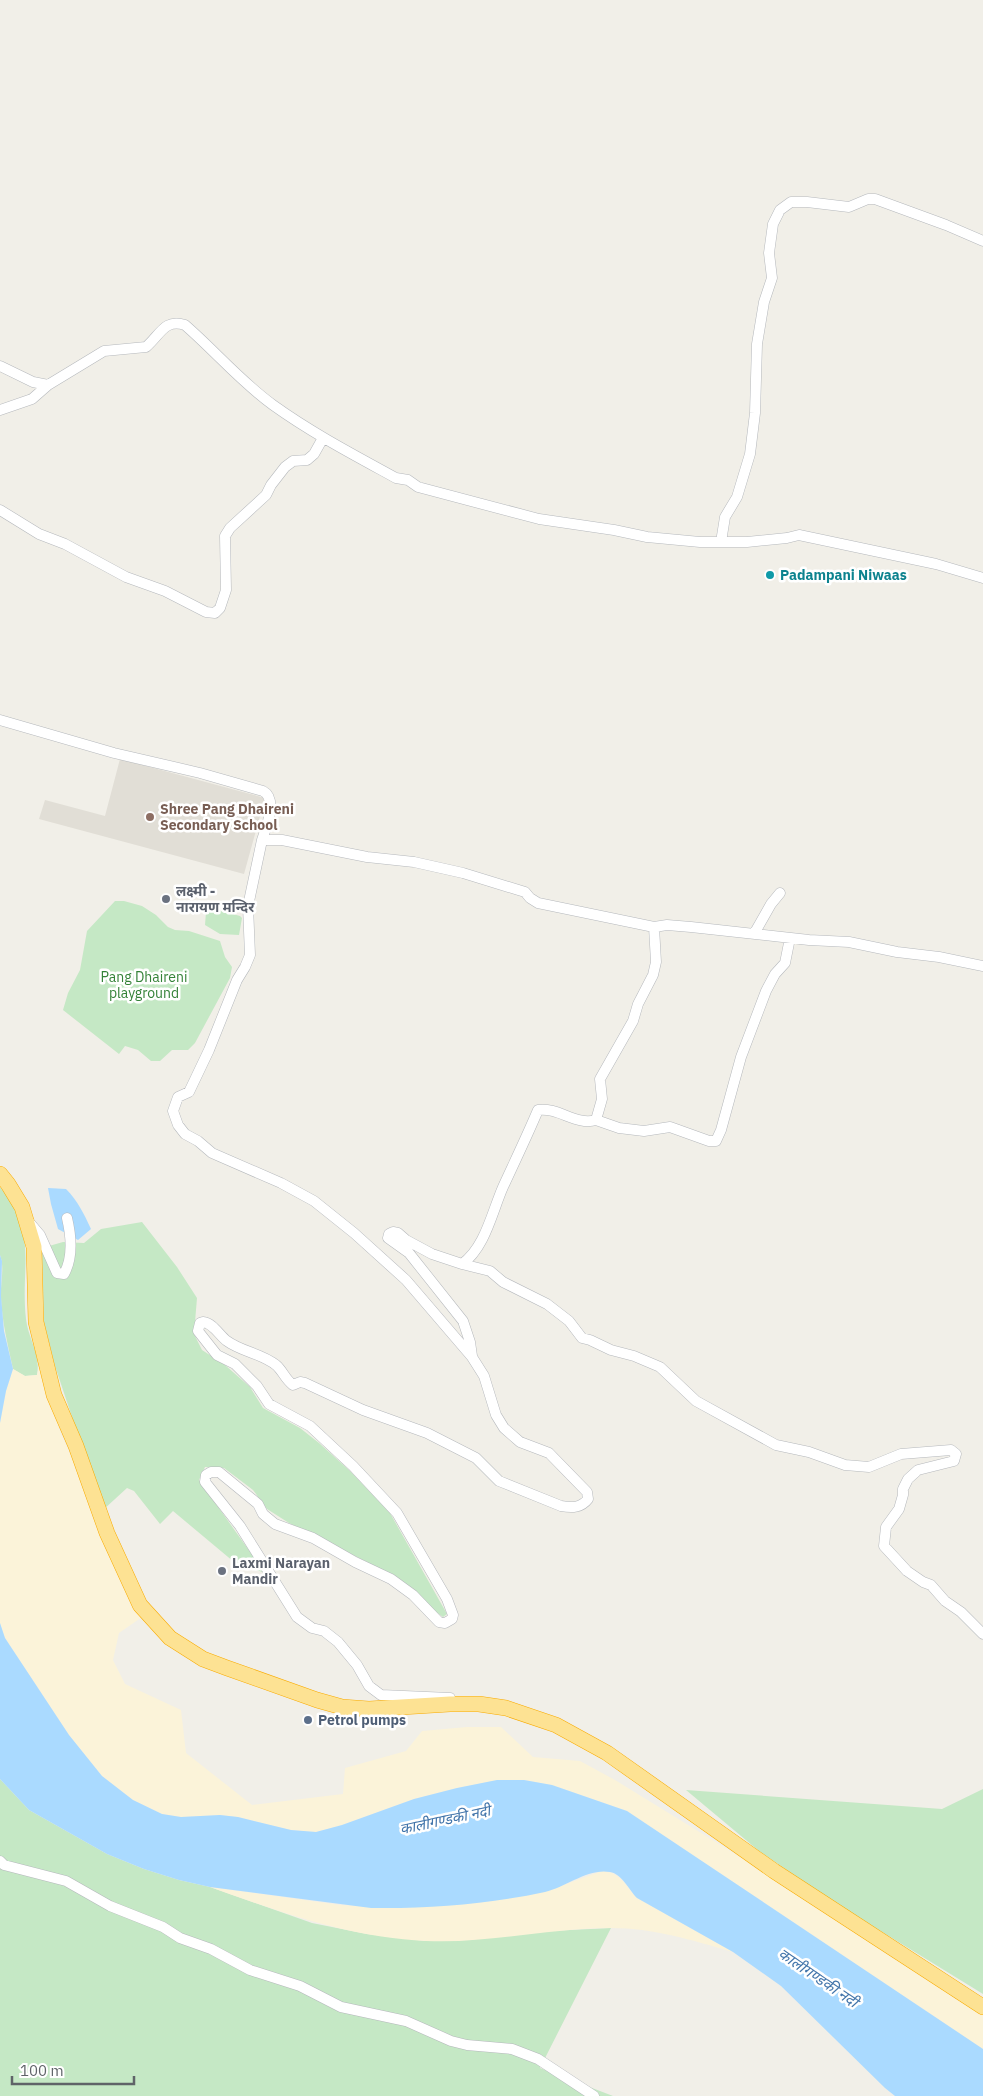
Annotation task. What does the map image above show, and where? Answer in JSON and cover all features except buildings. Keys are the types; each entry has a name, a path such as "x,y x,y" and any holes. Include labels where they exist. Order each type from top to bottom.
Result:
{"highway":[{"path":"0,1174 22,1207 34,1248 38,1339 54,1395 76,1446 107,1533 140,1605 170,1638 204,1659 317,1700 342,1707 369,1709 479,1704 506,1708 556,1725 607,1753 774,1871 983,2007"}],"street":[{"path":"721,542 725,517 737,497 750,454 755,413 757,344 764,302 772,278 769,242 773,224 780,210 791,202 849,207 868,199 875,199 946,224 983,241"},
{"path":"0,410 32,399 48,385 104,351 146,346 168,324 176,322 185,325 239,377 272,405 323,438 396,478 408,480 418,487 515,513 647,537 721,542 773,540 799,535 936,564 983,578"},
{"path":"0,366 34,382 48,385"},
{"path":"0,510 39,534 71,547 126,577 143,582 206,612 215,613 220,608 226,590 225,536 230,528 266,495 271,485 286,467 293,461 307,460 314,454 323,438"},
{"path":"0,720 114,753 200,773 263,791 269,796 271,805 248,906 250,955 237,980 209,1050 189,1092 175,1100 173,1111 178,1125 186,1134 212,1153 314,1201 406,1280 472,1357 484,1376 496,1415 504,1428 520,1442 550,1453 574,1481 587,1492 588,1499 584,1503 572,1508 562,1506 498,1481 476,1458 419,1430 363,1410 305,1383 300,1382 293,1385 286,1380 281,1370 266,1358 229,1342 207,1322 200,1323 199,1328 201,1336 211,1349 217,1355 234,1364 257,1386 269,1404 310,1426 353,1466 397,1513 447,1600 453,1615 452,1619 449,1622 439,1622 413,1595 391,1579 355,1562 313,1538 275,1524 263,1514 258,1504 219,1472 211,1472 206,1475 205,1482 240,1526 297,1618 312,1628 324,1632 338,1642 358,1666 372,1690 381,1694 450,1698 450,1704"},
{"path":"262,840 282,840 368,857 414,862 463,873 526,892 530,898 538,903 654,927 675,926 848,942 983,966"},
{"path":"754,934 771,904 780,893"},
{"path":"596,1120 602,1099 600,1078 633,1021 638,1004 653,975 656,962 654,927"},
{"path":"462,1264 470,1258 484,1235 504,1187 522,1151 538,1110 551,1110 581,1121 589,1122 596,1120 619,1128 644,1131 670,1127 714,1142 716,1141 721,1130 735,1072 751,1034 756,1014 775,974 786,963 790,938"},
{"path":"22,1207 32,1227 40,1235 57,1273 64,1274 69,1266 70,1246 67,1218"},
{"path":"472,1357 470,1342 463,1321 409,1253 388,1238 389,1234 393,1232 398,1233 406,1240 432,1254 490,1272 503,1282 547,1304 569,1321 582,1338 660,1367 696,1401 776,1445 809,1452 845,1464 869,1467 901,1454 951,1450 956,1454 954,1461 918,1470 908,1479 903,1489 899,1509 886,1527 884,1546 907,1571 931,1585 945,1601 983,1634"},
{"path":"0,1861 4,1865 66,1881 110,1906 163,1927 180,1938 210,1949 250,1970 300,1986 341,2007 406,2021 451,2041 467,2045 512,2048 538,2059 594,2096"}],"shaded area":[{"name":"Shree Pang Dhaireni Secondary School","path":"120,759 265,798 244,874 39,819 45,800 105,816"}],"green space":[{"name":"Pang Dhaireni playground","path":"115,901 124,901 142,906 156,915 168,927 175,930 189,931 220,941 225,957 232,967 230,978 195,1043 188,1050 172,1050 160,1061 151,1061 138,1050 125,1046 119,1054 63,1010 68,993 80,970 87,931"},
{"path":"211,908 240,916 242,918 239,935 220,934 205,925 206,912"},
{"path":"0,1187 20,1220 24,1236 26,1319 36,1354 37,1375 25,1376 13,1369 6,1334 1,1298"},
{"path":"142,1222 177,1267 197,1298 194,1334 202,1350 225,1365 250,1387 263,1408 300,1428 319,1443 350,1471 390,1513 447,1614 443,1617 367,1562 289,1523 267,1509 253,1490 224,1468 205,1467 199,1480 265,1573 234,1562 173,1511 160,1524 134,1491 127,1488 103,1510 55,1366 44,1322 42,1248 63,1242 84,1243 101,1229"},
{"path":"0,1779 29,1810 107,1854 144,1869 210,1887 312,1923 367,1934 425,1941 468,1940 549,1931 611,1928 540,2068 613,2096 0,2096"},
{"path":"983,1789 983,1994 840,1906 759,1851 686,1790 942,1809"}],"sand":[{"path":"39,1365 61,1434 145,1615 119,1633 113,1660 125,1684 181,1710 186,1753 252,1805 343,1794 345,1768 406,1751 422,1731 467,1727 501,1727 533,1757 580,1761 615,1780 810,1900 983,2015 983,2049 627,1811 552,1785 524,1780 498,1780 457,1788 414,1799 342,1825 316,1832 291,1830 238,1817 220,1815 181,1817 162,1814 133,1800 102,1776 69,1735 5,1638 0,1623 0,1423 6,1391 13,1369 25,1376 37,1375"},
{"path":"602,1871 614,1874 622,1880 637,1898 733,1952 642,1930 611,1928 565,1930 472,1940 426,1941 398,1939 370,1935 316,1922 210,1887 340,1905 397,1908 485,1902 547,1891"}],"water":[{"path":"48,1188 66,1189 80,1208 91,1229 78,1240 58,1229"},
{"path":"0,1255 2,1261 1,1296 4,1331 13,1369 6,1391 0,1423"},
{"name":"कालीगण्डकी नदी","path":"0,1623 5,1638 69,1735 102,1776 133,1800 162,1814 181,1817 220,1815 238,1817 291,1830 316,1832 342,1825 414,1799 497,1780 524,1780 552,1785 627,1811 983,2049 983,2096 895,2096 781,1986 733,1952 637,1898 622,1879 614,1873 602,1872 585,1875 553,1890 502,1900 436,1907 371,1908 210,1887 144,1869 107,1854 29,1810 0,1779"}],"place":[{"name":"Padampani Niwaas","path":"770,575"},
{"name":"Shree Pang Dhaireni Secondary School","path":"150,817"},
{"name":"लक्ष्मी - नारायण मन्दिर","path":"166,899"},
{"name":"Laxmi Narayan Mandir","path":"222,1571"},
{"name":"Petrol pumps","path":"308,1720"}]}
